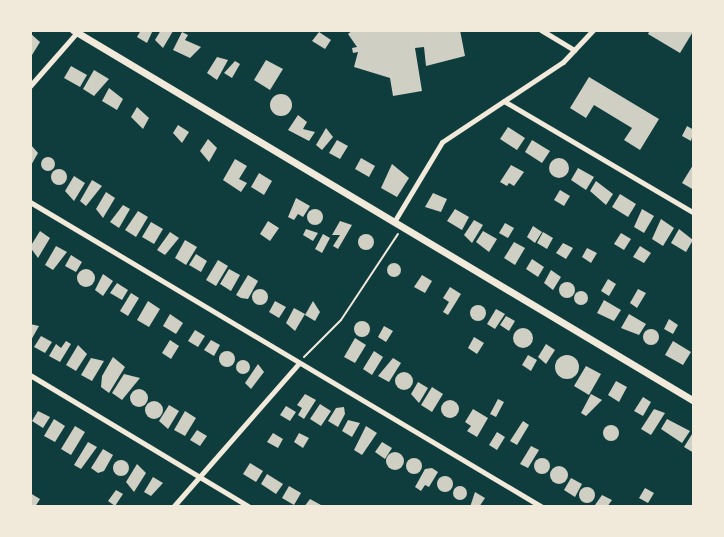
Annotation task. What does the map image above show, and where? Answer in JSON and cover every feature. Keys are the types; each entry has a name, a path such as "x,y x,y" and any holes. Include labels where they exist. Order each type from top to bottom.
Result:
{"street":[{"path":"541,30 574,50"},
{"path":"394,222 442,142 574,50 593,30"},
{"path":"30,86 76,31 694,401"},
{"path":"504,101 694,213"},
{"path":"30,202 542,507"},
{"path":"173,507 299,363"},
{"path":"30,375 250,507"}],"path":[{"path":"304,357 341,320 397,235"}],"building":[{"path":"141,30 153,30 147,43 137,37"},
{"path":"161,30 173,31 163,48 155,40"},
{"path":"353,30 460,30 465,56 426,66 424,47 415,48 422,91 393,96 390,78 354,67 358,52 353,53 352,48 357,47 348,34"},
{"path":"650,30 694,30 680,53 648,34"},
{"path":"182,32 188,35 185,40 201,47 190,58 173,50"},
{"path":"319,32 331,40 325,49 312,41"},
{"path":"30,33 40,42 32,55 30,54"},
{"path":"217,57 228,60 217,80 207,73"},
{"path":"266,60 283,69 270,90 254,80"},
{"path":"235,61 240,64 232,78 224,73"},
{"path":"71,66 87,75 80,87 64,78"},
{"path":"94,70 109,79 94,96 83,89"},
{"path":"589,77 659,119 640,150 624,140 632,128 594,105 586,118 570,108"},
{"path":"109,88 123,99 117,110 102,101"},
{"path":"281,94 289,97 292,105 289,113 281,116 273,113 270,105 273,97"},
{"path":"137,107 149,118 143,129 131,117"},
{"path":"298,115 307,122 303,129 315,132 309,141 288,130"},
{"path":"178,125 189,132 182,143 173,133"},
{"path":"687,126 694,130 691,141 682,136"},
{"path":"508,127 525,138 517,150 500,139"},
{"path":"326,128 333,137 322,150 316,145"},
{"path":"208,139 217,148 209,162 200,151"},
{"path":"337,140 348,146 340,159 329,153"},
{"path":"532,140 550,151 542,163 525,152"},
{"path":"31,145 38,153 30,167 30,148"},
{"path":"45,157 51,157 55,164 51,171 45,171 41,167 41,161"},
{"path":"361,158 375,166 369,177 355,169"},
{"path":"555,158 563,158 569,168 563,178 555,178 549,172 549,164"},
{"path":"235,159 247,166 239,179 247,183 241,192 223,180"},
{"path":"392,164 409,178 397,197 381,188"},
{"path":"511,165 524,172 514,186 509,183 507,186 500,182"},
{"path":"694,166 694,190 682,183"},
{"path":"578,168 594,177 586,190 571,180"},
{"path":"56,169 62,169 67,177 65,183 56,185 51,180 51,174"},
{"path":"259,173 272,181 264,195 251,187"},
{"path":"74,176 85,183 74,201 65,191"},
{"path":"92,180 102,186 86,206 80,201"},
{"path":"596,181 613,194 606,205 590,191"},
{"path":"560,190 570,196 564,206 554,200"},
{"path":"106,192 115,198 103,218 96,209"},
{"path":"433,193 447,199 441,212 425,207"},
{"path":"620,194 636,204 628,217 612,207"},
{"path":"296,198 310,206 303,217 298,214 294,220 288,217"},
{"path":"123,205 130,209 119,228 110,222"},
{"path":"315,209 323,217 315,225 307,217"},
{"path":"455,209 469,217 462,230 447,221"},
{"path":"642,209 654,216 644,233 634,227"},
{"path":"138,211 148,217 136,237 125,230"},
{"path":"661,219 674,228 663,246 652,239"},
{"path":"474,220 483,225 472,243 464,235"},
{"path":"268,221 279,228 270,241 260,234"},
{"path":"340,221 352,225 338,249 333,246 340,235 332,235"},
{"path":"151,222 163,229 154,244 142,237"},
{"path":"505,223 514,228 508,238 499,233"},
{"path":"533,226 542,232 535,243 527,237"},
{"path":"306,229 318,233 313,241 303,235"},
{"path":"679,229 693,240 686,252 671,243"},
{"path":"40,231 50,238 38,258 30,247"},
{"path":"483,231 497,239 489,252 476,242"},
{"path":"170,232 179,238 165,255 157,250"},
{"path":"543,232 553,238 547,249 537,243"},
{"path":"621,233 631,239 624,250 614,244"},
{"path":"323,234 330,238 322,253 315,249"},
{"path":"363,234 369,234 374,242 372,248 363,250 358,245 358,239"},
{"path":"185,240 197,247 186,265 175,258"},
{"path":"514,242 525,248 515,265 504,258"},
{"path":"563,243 573,248 566,259 556,253"},
{"path":"56,246 67,252 53,270 45,265"},
{"path":"640,246 651,253 644,263 633,257"},
{"path":"587,248 597,253 591,263 582,257"},
{"path":"196,254 207,261 201,272 189,265"},
{"path":"71,255 82,262 76,272 65,266"},
{"path":"532,259 544,267 538,277 526,269"},
{"path":"218,260 228,266 216,286 206,280"},
{"path":"391,263 397,263 401,270 397,277 391,277 387,273 387,267"},
{"path":"86,269 92,272 95,278 92,284 86,287 80,284 77,278 80,272"},
{"path":"229,269 240,275 231,291 220,284"},
{"path":"551,270 561,277 553,290 544,283"},
{"path":"103,274 113,281 103,296 95,290"},
{"path":"248,275 258,281 248,299 241,298 236,295"},
{"path":"422,275 432,281 425,293 414,287"},
{"path":"608,279 616,284 609,296 601,291"},
{"path":"567,282 575,290 567,298 559,290"},
{"path":"117,283 128,290 122,300 110,293"},
{"path":"450,287 461,294 448,315 443,312 449,302 443,298"},
{"path":"260,289 266,291 266,303 260,305 254,303 252,297 254,291"},
{"path":"638,289 646,293 637,308 630,303"},
{"path":"581,291 586,293 586,303 581,305 576,303 574,298 576,293"},
{"path":"131,293 139,298 128,316 120,311"},
{"path":"604,300 621,310 614,321 597,313"},
{"path":"148,301 160,309 149,327 137,320"},
{"path":"275,301 286,307 279,318 269,312"},
{"path":"313,301 320,312 315,321 305,315"},
{"path":"475,305 481,305 486,313 484,319 475,321 470,316 470,310"},
{"path":"294,308 305,314 295,331 286,323"},
{"path":"496,309 505,314 495,329 487,324"},
{"path":"170,314 183,323 176,334 163,326"},
{"path":"629,314 646,324 639,335 621,328"},
{"path":"506,316 515,321 509,331 500,325"},
{"path":"669,319 678,325 673,334 664,329"},
{"path":"362,321 370,329 362,337 354,329"},
{"path":"30,324 39,326 30,342"},
{"path":"384,326 393,331 386,342 378,337"},
{"path":"523,328 530,331 533,338 530,345 523,348 516,345 513,338 516,331"},
{"path":"651,329 659,337 651,345 643,337"},
{"path":"195,330 205,336 198,347 188,341"},
{"path":"41,336 52,342 45,353 34,347"},
{"path":"474,337 484,343 477,354 468,348"},
{"path":"355,338 366,345 355,363 344,357"},
{"path":"170,340 179,346 171,359 162,353"},
{"path":"211,340 220,345 214,356 204,350"},
{"path":"66,341 71,344 60,362 49,356 56,344 61,348"},
{"path":"673,341 691,352 683,365 665,355"},
{"path":"546,344 555,350 546,364 538,357"},
{"path":"78,345 87,354 76,371 66,365"},
{"path":"224,351 230,351 235,359 233,365 224,367 219,362 219,356"},
{"path":"374,351 383,357 372,375 363,369"},
{"path":"528,355 537,360 531,371 522,365"},
{"path":"567,355 576,358 579,367 576,376 567,379 558,376 555,367 558,358"},
{"path":"113,357 125,367 109,393 101,387 102,376"},
{"path":"91,358 104,361 92,381 81,375"},
{"path":"393,358 401,363 389,382 378,376"},
{"path":"240,360 246,360 250,367 246,374 240,374 236,370 236,364"},
{"path":"258,364 264,372 251,389 245,383"},
{"path":"586,366 601,374 589,395 574,386"},
{"path":"404,372 410,375 413,381 410,387 404,390 398,387 395,381 398,375"},
{"path":"124,374 140,378 122,400 112,393"},
{"path":"616,381 627,387 619,402 608,395"},
{"path":"418,382 428,388 419,403 411,394"},
{"path":"432,387 443,394 432,412 421,405"},
{"path":"139,389 145,392 148,398 145,404 139,407 133,404 130,398 133,392"},
{"path":"305,394 316,400 304,419 298,415 302,408 297,405"},
{"path":"591,394 602,400 586,416 581,413"},
{"path":"643,397 651,402 643,416 634,411"},
{"path":"498,399 504,402 496,417 490,414"},
{"path":"446,400 454,400 459,409 457,416 446,418 441,413 441,405"},
{"path":"154,401 160,404 163,410 160,416 154,419 148,416 145,410 148,404"},
{"path":"320,404 331,411 321,426 310,419"},
{"path":"169,405 179,411 168,429 159,421"},
{"path":"286,406 296,412 290,421 280,415"},
{"path":"344,407 345,414 338,427 328,421 336,408"},
{"path":"473,409 488,418 477,437 467,431 471,426 465,422"},
{"path":"654,409 665,413 651,435 641,429"},
{"path":"38,411 50,417 43,428 32,421"},
{"path":"185,411 196,418 185,436 174,430"},
{"path":"54,419 65,426 55,442 44,436"},
{"path":"667,419 690,431 682,443 661,429"},
{"path":"348,420 360,423 352,437 342,431"},
{"path":"523,421 529,425 517,445 510,441"},
{"path":"611,425 617,427 617,439 611,441 605,439 603,433 605,427"},
{"path":"75,426 85,432 71,455 61,449"},
{"path":"366,426 377,433 362,455 354,450"},
{"path":"197,430 207,436 200,446 190,440"},
{"path":"694,431 694,453 684,447"},
{"path":"497,432 505,437 497,450 489,445"},
{"path":"273,433 283,439 278,448 267,442"},
{"path":"299,433 309,438 303,448 294,442"},
{"path":"88,442 97,447 81,469 74,465"},
{"path":"382,442 392,448 385,459 375,452"},
{"path":"531,446 539,450 528,468 520,464"},
{"path":"103,449 113,455 104,471 98,473 91,468"},
{"path":"395,452 401,455 404,461 401,467 395,470 389,467 386,461 389,455"},
{"path":"414,458 422,466 414,474 406,466"},
{"path":"542,458 548,460 548,472 542,474 536,472 534,466 536,460"},
{"path":"121,460 127,462 127,474 121,476 115,474 113,468 115,462"},
{"path":"250,463 263,471 256,482 243,474"},
{"path":"137,464 146,473 134,492 126,482"},
{"path":"559,466 565,469 568,475 565,481 559,484 553,481 550,475 553,469"},
{"path":"432,468 438,472 429,487 425,485 421,491 415,487 425,469"},
{"path":"267,474 283,484 276,494 261,484"},
{"path":"445,476 451,478 451,490 445,492 439,490 437,484 439,478"},
{"path":"153,477 163,483 151,496 144,492"},
{"path":"571,478 582,484 575,497 564,490"},
{"path":"289,486 301,493 294,505 282,498"},
{"path":"460,486 465,488 465,498 460,500 455,498 453,493 455,488"},
{"path":"587,487 595,495 587,503 579,495"},
{"path":"645,488 654,493 648,503 639,498"},
{"path":"116,490 123,494 115,506 108,501"},
{"path":"475,492 485,498 479,507 470,507"},
{"path":"30,493 40,499 35,507 30,507"},
{"path":"602,495 612,500 607,507 595,505"},
{"path":"310,499 321,505 320,507 304,507"}]}
